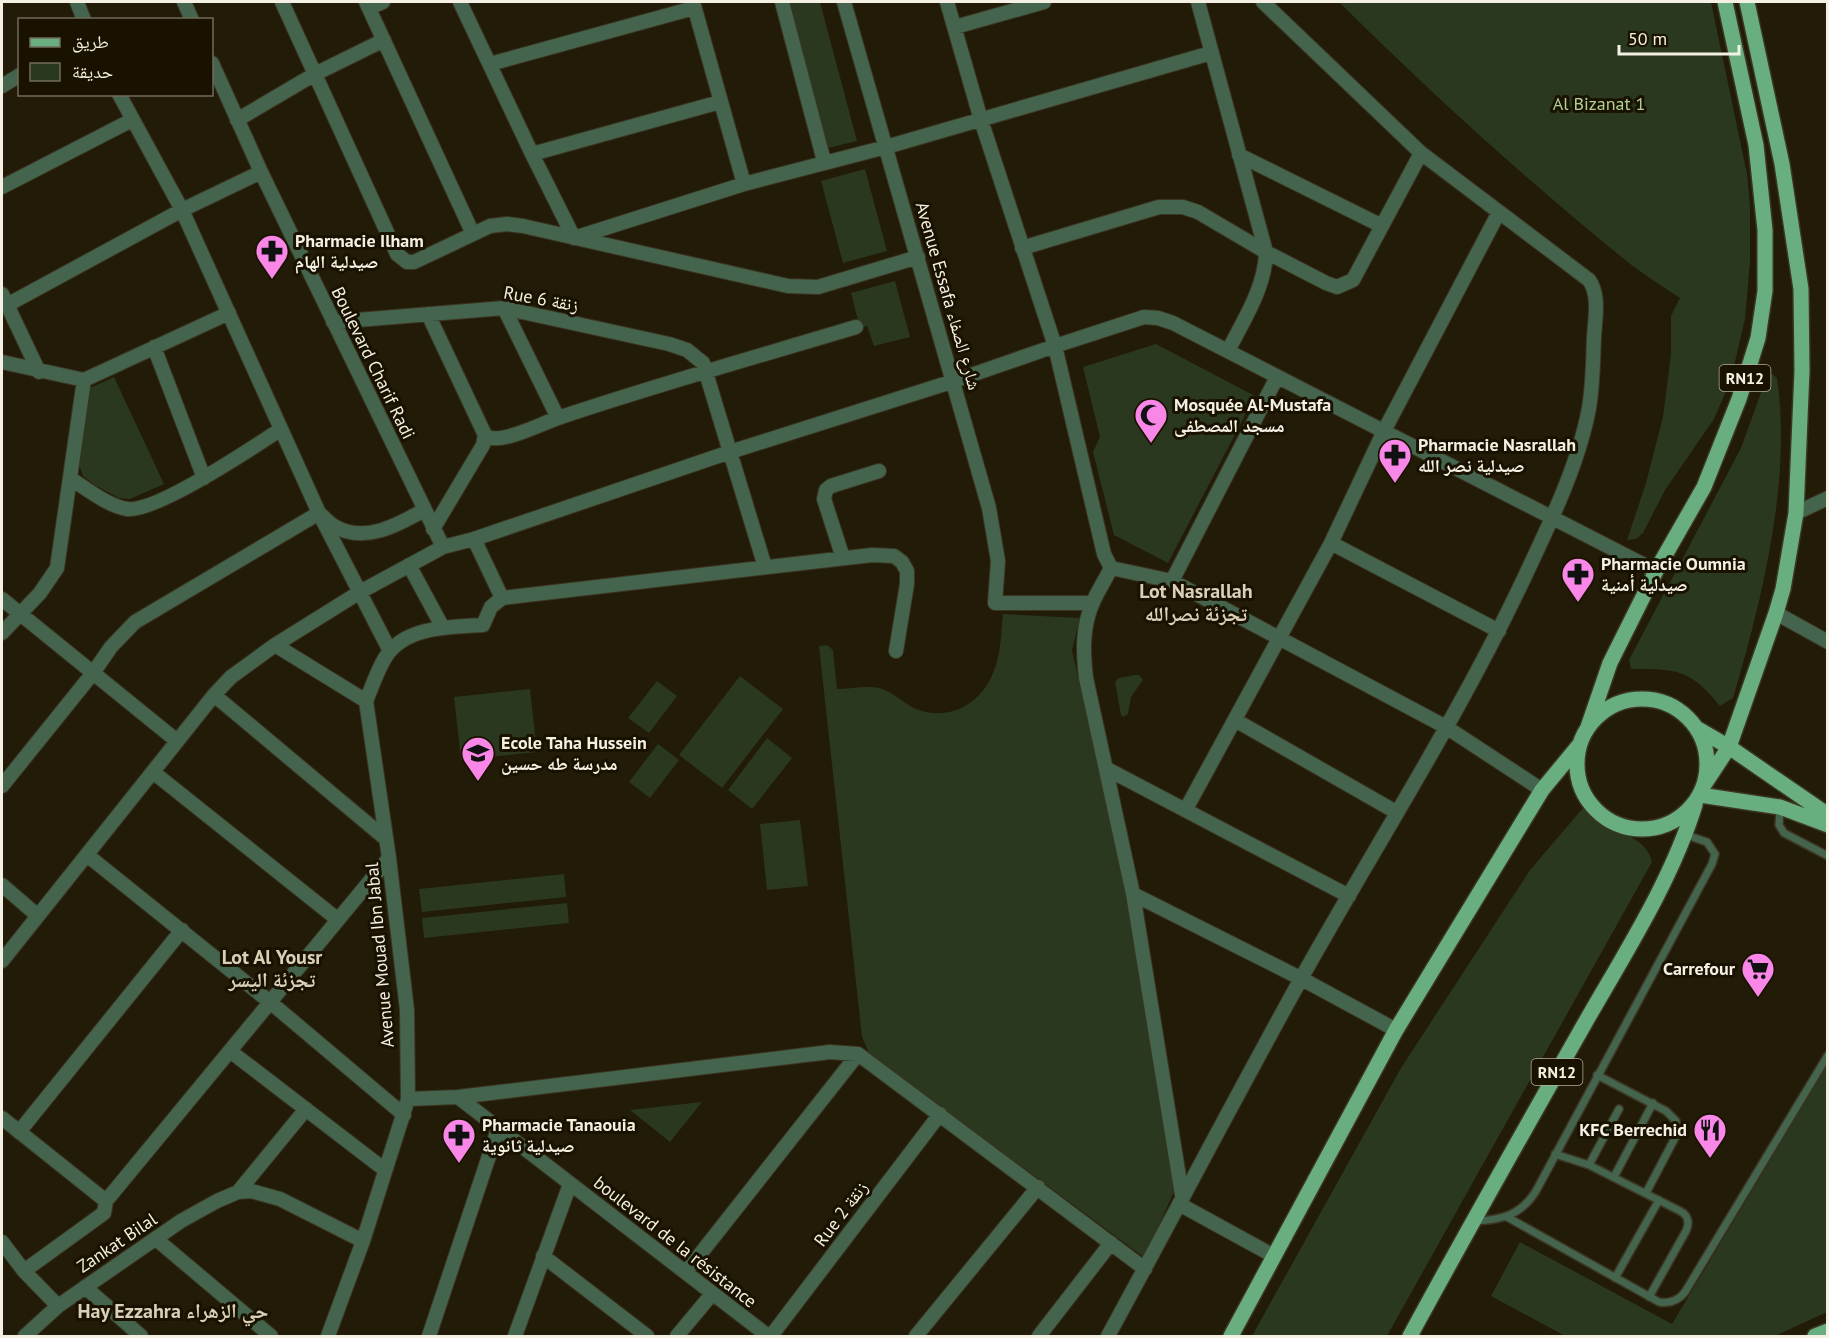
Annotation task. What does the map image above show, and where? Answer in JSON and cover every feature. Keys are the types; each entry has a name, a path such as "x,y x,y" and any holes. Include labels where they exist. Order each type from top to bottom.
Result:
{"main road":[{"name":"RN12","path":"1588,727 1610,663 1656,571 1704,487 1739,399 1758,338 1765,291 1765,230 1756,145 1725,2"},
{"name":"RN12","path":"1410,1336 1642,922 1686,835 1700,795 1729,747 1783,589 1796,513 1802,371 1801,289 1782,164 1747,2"},
{"path":"1231,1336 1396,1030 1542,790 1580,744 1588,727 1608,707 1623,700 1658,699 1673,706 1688,716 1698,729 1704,744 1700,795 1677,820 1661,827 1644,830 1627,828 1611,822 1597,812 1586,798 1579,782 1576,765 1580,744"},
{"path":"1698,729 1729,747 1827,815"},
{"path":"1700,795 1780,807 1827,825"},
{"path":"1815,1336 1827,1331"}],"street":[{"path":"77,2 83,18"},
{"path":"184,2 191,18"},
{"path":"282,2 401,259 407,262 414,262 490,226 507,225 788,286 818,287 918,257"},
{"path":"383,2 368,5 473,234"},
{"path":"460,2 574,238"},
{"path":"782,2 824,161"},
{"name":"Avenue Essafa شارع الصفاء","path":"844,2 989,508 998,561 994,603 1093,603"},
{"path":"947,2 981,120 1055,346 1104,554 1111,568"},
{"path":"955,27 1044,2"},
{"path":"1198,2 1266,252 1262,284 1228,351"},
{"path":"1108,1336 1348,896 1499,631 1552,518 1579,446 1588,410 1593,374 1595,293 1589,280 1420,153 1263,2"},
{"path":"490,64 694,5 744,184"},
{"path":"237,120 315,74 384,40"},
{"path":"574,238 744,184 824,161 886,147 1211,53"},
{"name":"Boulevard Charif Radi","path":"213,65 261,172 443,547"},
{"path":"2,86 18,76"},
{"path":"120,96 182,210 319,513 390,651"},
{"path":"532,154 720,102"},
{"path":"2,187 132,120"},
{"path":"1022,248 1159,207 1183,207 1198,212 1266,252 1337,287 1353,280 1420,153"},
{"path":"1239,155 1382,226"},
{"path":"39,372 4,300 261,172"},
{"path":"1186,809 1331,543 1384,431 1499,212"},
{"path":"504,308 558,418"},
{"name":"Rue 6 زنقة","path":"333,322 504,308 669,344 695,356 703,363 706,372"},
{"path":"2,362 39,372 84,380 229,313"},
{"path":"428,314 485,435 483,445 433,529"},
{"path":"2,961 214,695 231,677 275,645 360,592 443,547 1144,317 1158,318 1228,351 1656,571"},
{"path":"485,435 493,439 504,438 558,418 856,327"},
{"path":"153,347 204,478"},
{"path":"706,372 765,567"},
{"path":"1172,581 1277,377"},
{"path":"2,633 40,593 57,568 84,380"},
{"path":"71,479 114,504 127,509 142,509 204,478 281,429"},
{"path":"843,558 824,499 826,490 831,486 879,471"},
{"path":"1796,513 1827,498"},
{"path":"319,513 334,526 350,533 364,534 400,524 424,510"},
{"path":"2,786 93,673 111,647 135,622 319,513"},
{"path":"474,538 502,598"},
{"path":"1331,543 1499,631"},
{"path":"275,645 366,701 390,651 410,636 443,628 483,625 491,608 502,598 887,554 902,562 907,571 896,651"},
{"path":"409,565 443,628"},
{"path":"1111,568 1172,581 1278,640 1446,727 1542,790"},
{"path":"1111,568 1093,603 1086,625 1083,650 1086,678 1133,894 1181,1199 1274,1256"},
{"path":"2,599 177,741"},
{"path":"1776,613 1826,636"},
{"path":"214,695 386,838"},
{"name":"Avenue Mouad Ibn Jabal","path":"328,1336 363,1241 408,1099 407,1010 389,858 366,701"},
{"path":"1235,720 1396,812"},
{"path":"1107,769 1348,896"},
{"path":"153,772 337,919"},
{"path":"87,855 182,930 404,1114"},
{"path":"24,1271 104,1213 106,1201 389,858"},
{"path":"2,885 38,916"},
{"path":"1133,894 1302,979 1396,1030"},
{"path":"19,1132 182,930"},
{"path":"230,1051 385,1170"},
{"path":"408,1099 458,1097 819,1053 858,1054 1038,1187 1144,1269"},
{"path":"686,1272 858,1054"},
{"name":"boulevard de la résistance","path":"458,1097 712,1294 770,1336"},
{"name":"Zankat Bilal","path":"25,1336 58,1306 181,1221 238,1192 306,1109"},
{"name":"Rue 2 زنقة","path":"770,1336 940,1114"},
{"path":"2,1118 106,1201"},
{"path":"429,1336 498,1129"},
{"path":"515,1336 570,1184"},
{"path":"916,1336 1038,1187"},
{"path":"238,1192 251,1191 280,1199 363,1241"},
{"path":"156,1239 271,1336"},
{"path":"2,1242 24,1271 58,1306"},
{"path":"1038,1336 1111,1243"},
{"path":"543,1256 647,1336"},
{"path":"85,1287 141,1336"},
{"path":"677,1336 712,1294"}],"lane":[{"path":"1780,807 1779,825 1784,833 1827,856"},
{"path":"1473,1221 1498,1220 1507,1217 1530,1200 1712,864 1715,854 1707,842 1686,835"},
{"path":"1507,1217 1649,1297 1671,1303 1681,1296 1827,1055"},
{"path":"1597,1075 1653,1103 1674,1117 1678,1131 1646,1193"},
{"path":"1614,1177 1653,1103"},
{"path":"1589,1165 1619,1109"},
{"path":"1555,1154 1589,1165 1684,1213 1688,1226 1649,1297"},
{"path":"1615,1278 1659,1200"}],"green space":[{"path":"788,2 820,2 857,141 828,148"},
{"name":"Al Bizanat 1","path":"1339,2 1711,2 1747,174 1750,205 1750,261 1745,319 1734,366 1714,419 1665,490 1643,533 1636,539 1627,540 1646,483 1663,417 1671,354 1671,316 1680,298 1631,264 1514,166 1443,102"},
{"path":"865,169 887,251 843,263 821,181"},
{"path":"895,281 910,337 874,346 867,326 860,328 851,293"},
{"path":"1156,344 1255,396 1168,563 1114,535 1093,452 1100,437 1083,367"},
{"path":"1772,374 1777,378 1781,417 1781,457 1772,540 1764,581 1733,698 1720,706 1691,678 1671,671 1631,669 1629,660 1741,448 1767,376"},
{"path":"114,377 164,484 130,499 119,498 95,485 83,476 79,464 88,389"},
{"path":"1003,614 1080,618 1072,650 1119,858 1175,1189 1145,1258 869,1053 862,1037 819,646 827,645 833,650 837,689 879,688 919,710 942,713 953,711 973,701 988,684 998,659"},
{"path":"1139,675 1143,680 1131,697 1128,714 1123,717 1115,682 1119,678"},
{"path":"740,676 783,709 722,788 679,755"},
{"path":"657,681 677,696 649,733 628,718"},
{"path":"530,689 537,752 461,760 454,697"},
{"path":"767,738 792,758 752,809 728,790"},
{"path":"658,744 679,760 650,798 629,782"},
{"path":"1583,808 1610,827 1641,844 1650,855 1652,862 1387,1336 1252,1336 1401,1068 1530,870"},
{"path":"800,820 808,886 767,890 760,824"},
{"path":"564,874 566,897 422,912 419,889"},
{"path":"567,903 569,923 424,938 422,918"},
{"path":"1827,1066 1827,1312 1777,1335 1565,1336 1491,1296 1520,1242 1672,1324"},
{"path":"702,1102 670,1142 630,1110"}],"place":[{"name":"Pharmacie Ilham صيدلية الهام","path":"272,280"},
{"name":"Mosquée Al-Mustafa مسجد المصطفى","path":"1151,444"},
{"name":"Pharmacie Nasrallah صيدلية نصر الله","path":"1395,484"},
{"name":"Pharmacie Oumnia صيدلية أمنية","path":"1578,603"},
{"name":"Ecole Taha Hussein مدرسة طه حسين","path":"478,782"},
{"name":"Carrefour","path":"1758,998"},
{"name":"KFC Berrechid","path":"1710,1159"},
{"name":"Pharmacie Tanaouia صيدلية ثانوية","path":"459,1164"}],"district":[{"name":"Lot Nasrallah تجزئة نصرالله","path":"1196,602"},
{"name":"Lot Al Yousr تجزئة اليسر","path":"272,968"},
{"name":"Hay Ezzahra حي الزهراء","path":"173,1311"}]}
